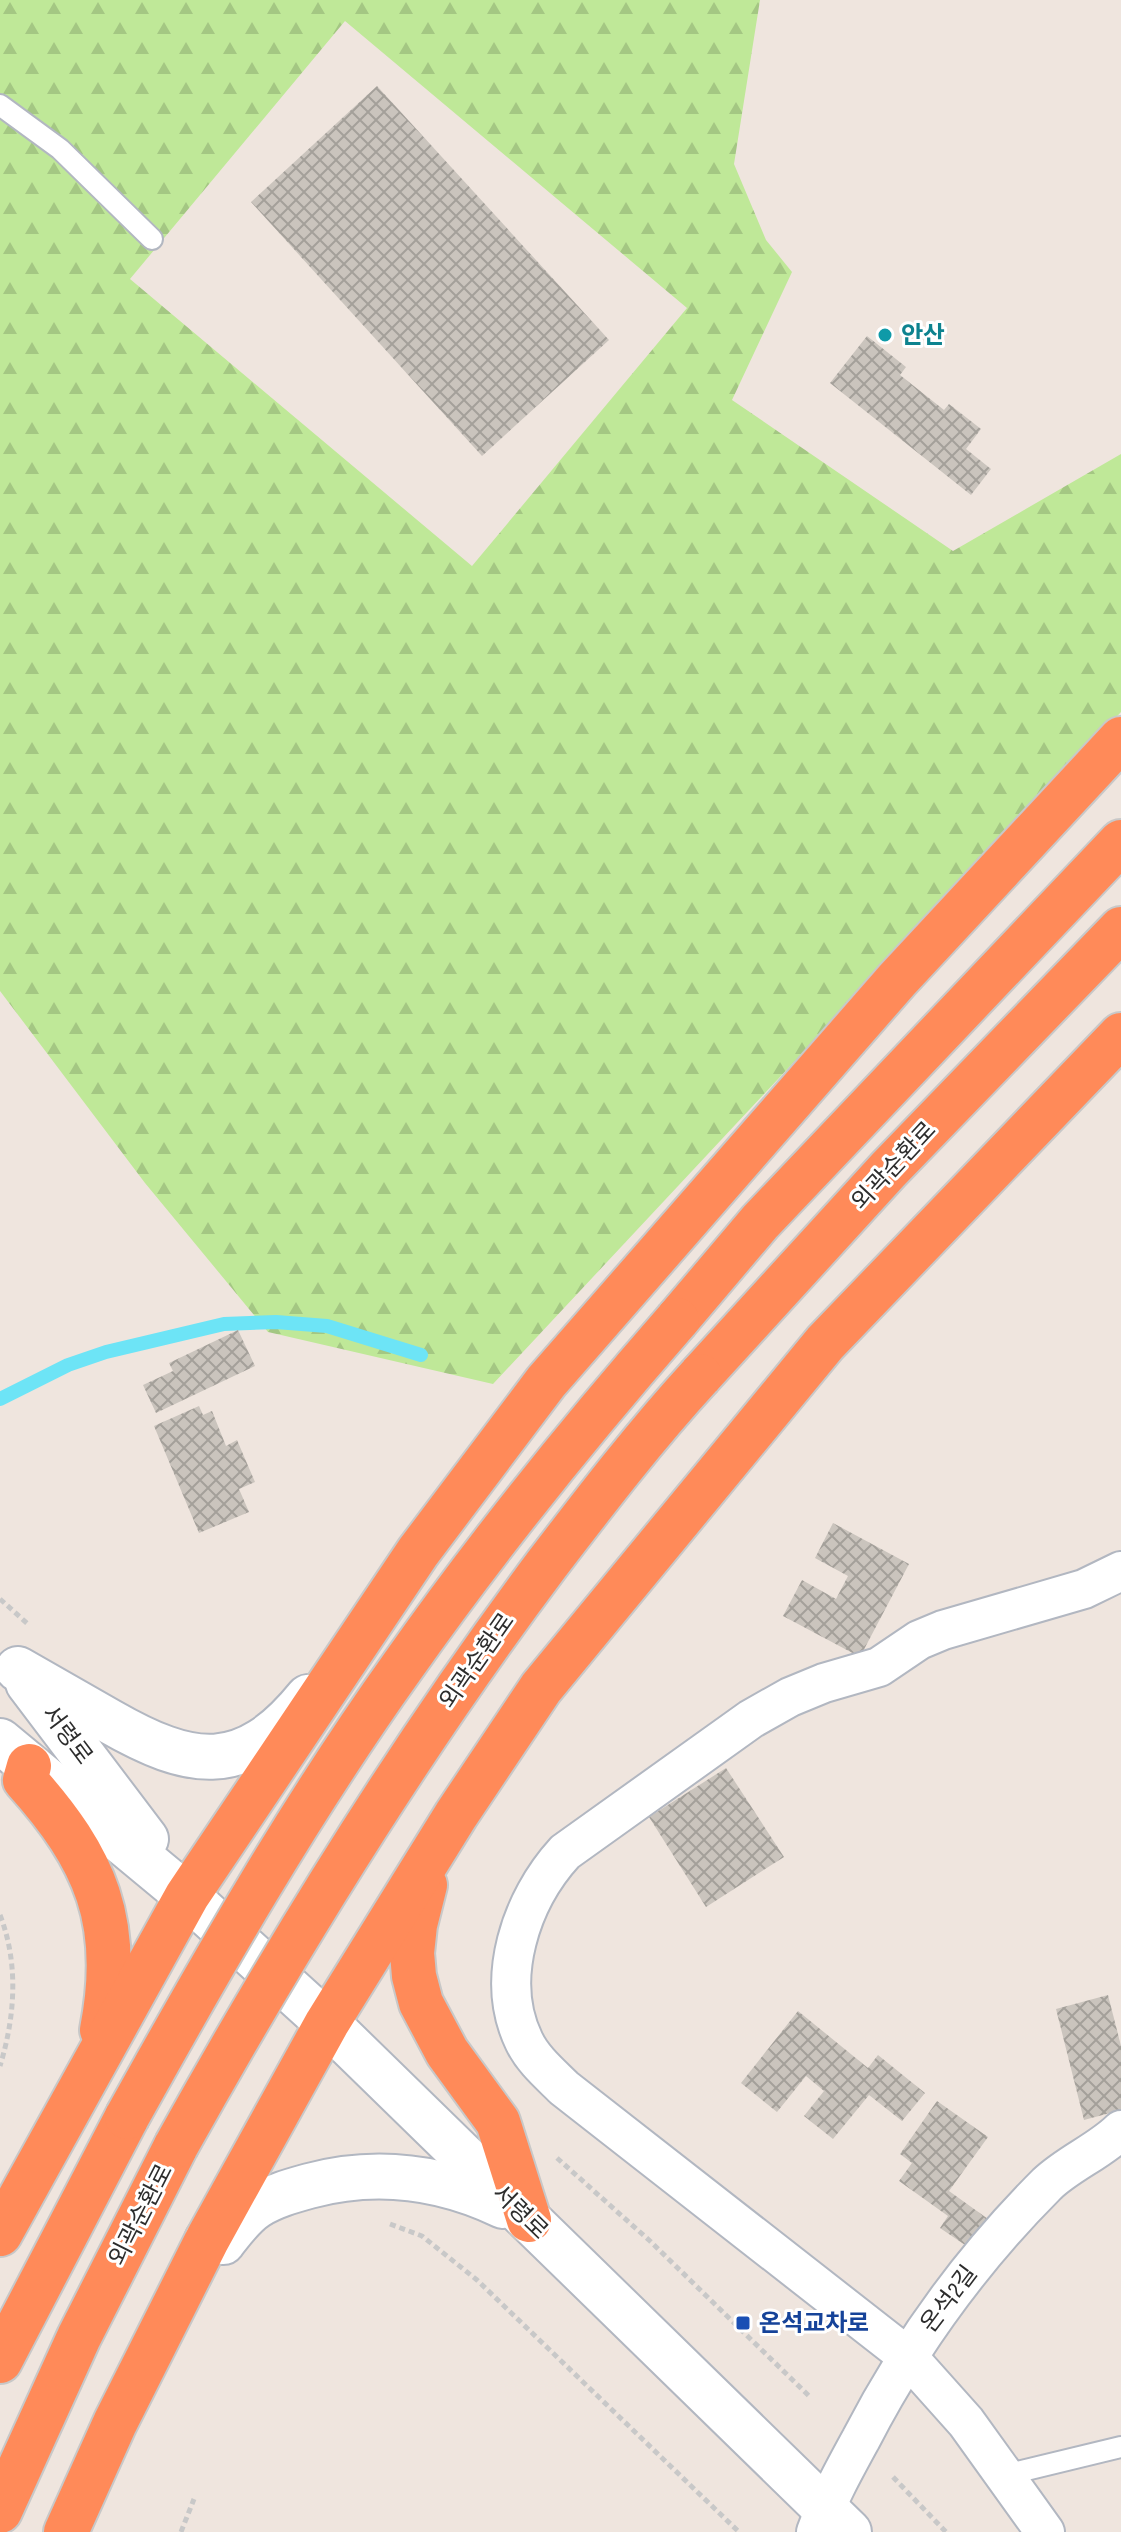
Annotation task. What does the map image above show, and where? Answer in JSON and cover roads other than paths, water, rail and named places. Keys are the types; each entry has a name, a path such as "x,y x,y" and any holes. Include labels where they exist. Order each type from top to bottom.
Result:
{"highway":[{"path":"0,2234 187,1896 418,1552 546,1382 897,980 1121,739"},
{"path":"0,2361 127,2117 252,1899 401,1668 538,1484 770,1211 1121,842"},
{"name":"외곽순환로","path":"0,2511 79,2337 176,2146 280,1966 426,1735 496,1632 660,1420 888,1170 1121,929"},
{"path":"66,2532 115,2423 207,2240 327,2023 541,1688 825,1343 1121,1035"},
{"path":"14,1754 25,1780 78,1846 94,1878 104,1912 110,1990 102,2030 86,2081"},
{"path":"435,1850 415,1925 414,1976 429,2022 498,2122 529,2220"}],"street":[{"path":"1045,2532 966,2422 907,2356 564,2088 544,2068 523,2039 514,2006 515,1957 521,1924 539,1886 565,1852 751,1719 790,1697 824,1683 879,1667 919,1640 943,1630 1084,1589 1121,1571"},
{"path":"6,1672 162,1749 202,1757 221,1757 253,1747 291,1717 311,1693 324,1694"},
{"name":"서령로","path":"6,1672 187,1896"},
{"name":"서령로","path":"14,1754 187,1896 327,2023 529,2220 830,2524"},
{"name":"온석2길","path":"830,2524 839,2476 907,2356 962,2279 1050,2181 1121,2130"},
{"path":"207,2240 223,2242 239,2222 257,2207 281,2194 330,2180 367,2176 424,2179 455,2187 494,2201 529,2220"}],"lane":[{"path":"0,105 60,149 152,239"},
{"path":"1005,2475 1121,2447"}],"waterway":[{"path":"0,1399 68,1365 106,1352 224,1324 276,1322 327,1326 421,1355"}],"place":[{"name":"안산","path":"885,335"},
{"name":"온석교차로","path":"743,2323"}]}
